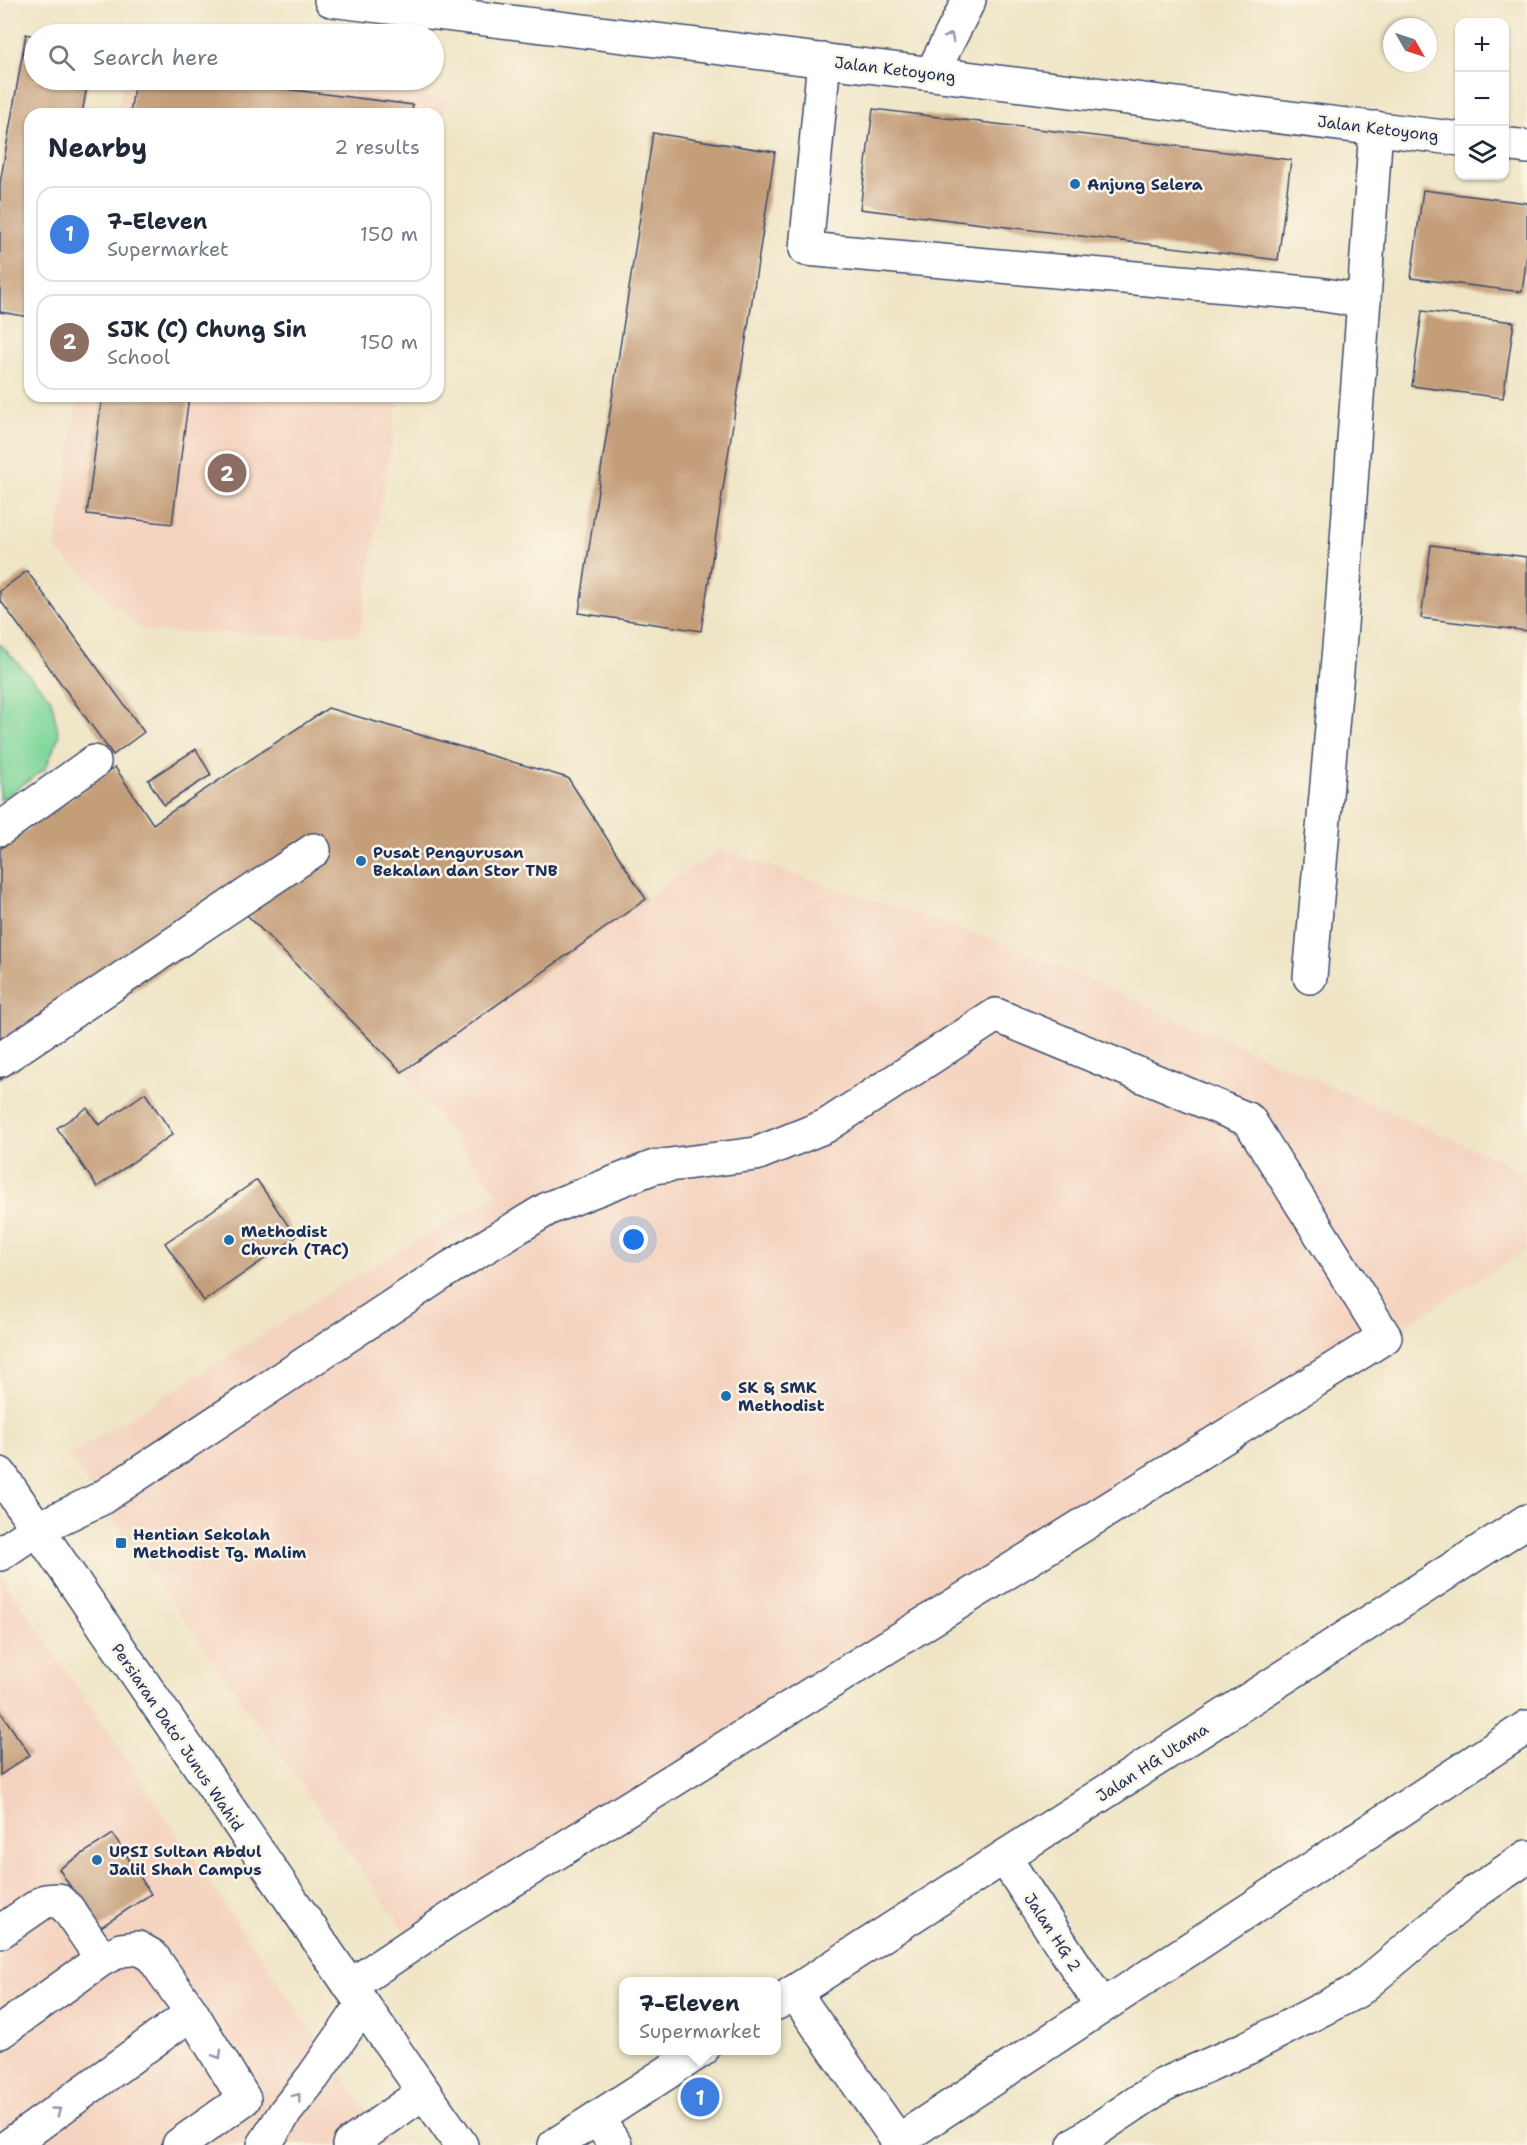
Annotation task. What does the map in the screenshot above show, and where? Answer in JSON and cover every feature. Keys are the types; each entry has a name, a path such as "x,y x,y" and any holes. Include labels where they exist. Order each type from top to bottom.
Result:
{"street":[{"name":"Jalan Ketoyong","path":"331,0 1455,137"},
{"path":"932,73 969,0"},
{"path":"824,60 806,249 1318,294 1364,301"},
{"path":"1310,977 1341,625 1376,128"},
{"path":"1509,145 1527,147"},
{"path":"0,829 94,762"},
{"path":"0,1060 314,850"},
{"path":"0,1554 37,1529 100,1499 450,1268 549,1208 654,1167 756,1154 826,1126 996,1016 1249,1120 1385,1337 447,1921 356,1996 313,2077 286,2111 264,2145"},
{"name":"Persiaran Dato' Junus Wahid","path":"0,1474 356,1996 461,2145"},
{"name":"Jalan HG Utama","path":"785,1997 1527,1521"},
{"path":"785,1997 898,2141 1527,1727"},
{"name":"Jalan HG 2","path":"1004,1857 1102,2006"},
{"path":"1074,2145 1163,2085 1247,2048 1357,1991 1474,1893 1527,1857"},
{"path":"0,1932 45,1901 58,1900 68,1909 102,1959"},
{"path":"0,2032 102,1959 121,1950 138,1948 152,1956 192,2013 244,2099 179,2145"},
{"path":"10,2145 192,2013"},
{"path":"555,2145 694,2055"},
{"path":"349,2145 424,2092"},
{"path":"597,2118 615,2145"},
{"path":"0,2141 3,2145"}],"shaded area":[{"path":"122,90 383,90 448,99 444,122 444,108 119,108"},
{"path":"77,402 398,402 359,636 143,631 56,549"},
{"name":"SK & SMK Methodist","path":"720,850 1004,943 1527,1172 1527,1249 447,1921 414,1944 68,1456 341,1285 498,1194 402,1072 646,899"},
{"name":"UPSI Sultan Abdul Jalil Shah Campus","path":"0,1574 389,2145 0,2145"}],"green space":[{"path":"0,644 51,699 59,736 45,769 0,800"}],"building":[{"path":"24,45 24,90 86,90 83,108 24,108 24,316 0,312 0,183"},
{"path":"134,90 293,90 413,105 412,108 131,108"},
{"name":"Anjung Selera","path":"873,109 1291,160 1278,260 860,209"},
{"path":"653,133 775,152 701,631 579,613"},
{"path":"1423,190 1527,203 1527,255 1522,292 1411,278"},
{"path":"1422,311 1514,322 1503,398 1412,386"},
{"path":"101,402 188,402 172,524 87,514"},
{"path":"1431,545 1527,557 1527,631 1421,618"},
{"path":"27,571 144,732 113,755 0,600 0,591"},
{"name":"Pusat Pengurusan Bekalan dan Stor TNB","path":"328,708 568,778 646,899 402,1072 247,915 0,1080 0,849 115,767 153,824"},
{"path":"196,749 211,775 164,805 148,780"},
{"path":"145,1093 173,1134 97,1187 57,1128 87,1108 99,1125"},
{"name":"Methodist Church (TAC)","path":"257,1180 296,1237 204,1301 165,1243"},
{"path":"0,1711 30,1755 0,1775"},
{"path":"113,1834 151,1894 98,1929 59,1869"}],"place":[{"name":"Anjung Selera","path":"1075,184"},
{"name":"SJK (C) Chung Sin","path":"227,473"},
{"name":"Pusat Pengurusan Bekalan dan Stor TNB","path":"361,861"},
{"name":"Methodist Church (TAC)","path":"229,1240"},
{"name":"SK & SMK Methodist","path":"726,1396"},
{"name":"Hentian Sekolah Methodist Tg. Malim","path":"121,1543"},
{"name":"UPSI Sultan Abdul Jalil Shah Campus","path":"97,1860"},
{"name":"7-Eleven","path":"700,2097"}]}
